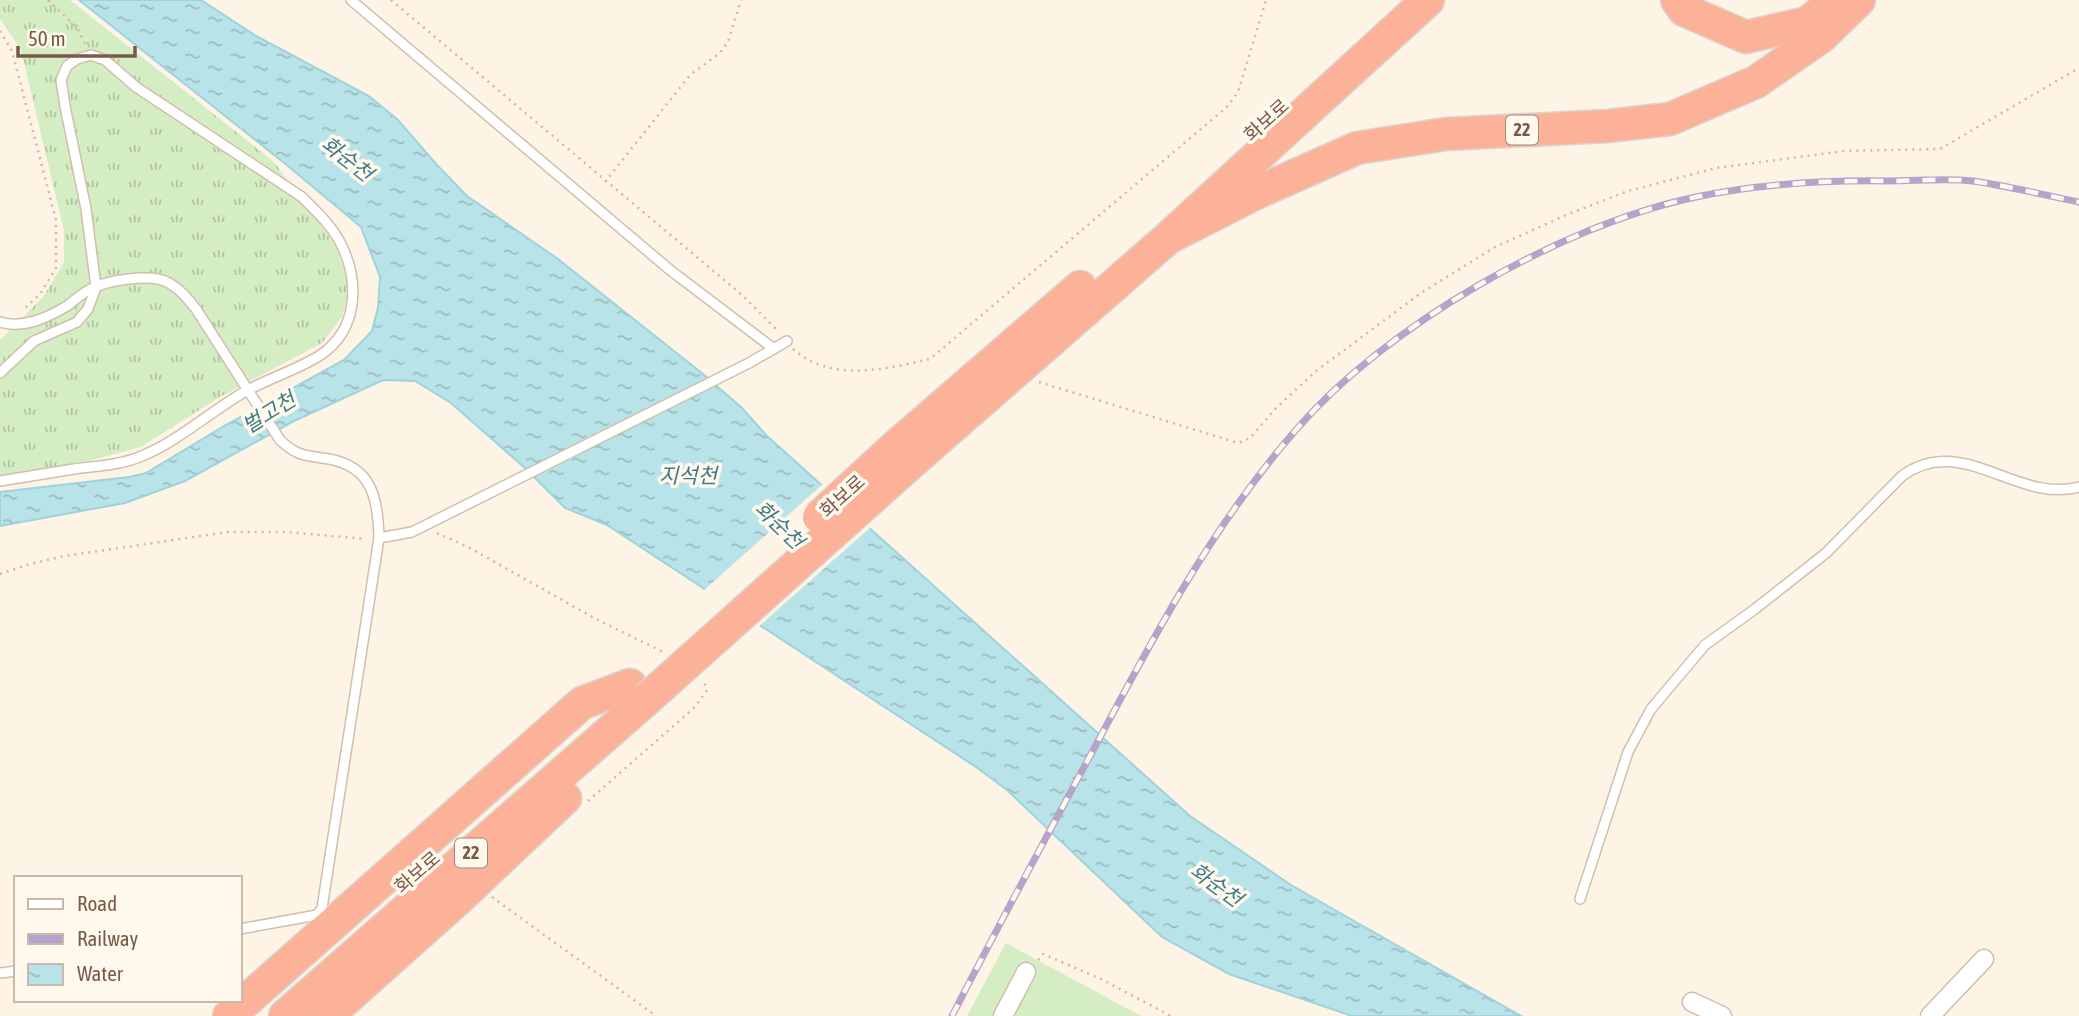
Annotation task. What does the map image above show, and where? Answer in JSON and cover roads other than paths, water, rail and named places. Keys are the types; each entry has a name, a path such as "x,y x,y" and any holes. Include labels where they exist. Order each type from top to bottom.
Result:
{"highway":[{"name":"화보로","path":"235,1012 287,1005 904,454 1398,0"},
{"name":"화보로","path":"904,454 1168,239 1428,0"},
{"path":"1677,0 1684,10 1746,37 1807,23 1836,0"},
{"name":"22","path":"1168,239 1256,193 1357,148 1446,134 1608,126 1670,119 1756,82 1822,36 1859,0"},
{"path":"235,1012 582,703 638,692 622,744 450,914 327,1016"}],"street":[{"path":"1930,1016 1983,960"},
{"path":"1003,1016 1026,972"},
{"path":"1692,1002 1722,1016"}],"lane":[{"path":"351,0 670,270 774,349"},
{"path":"0,373 34,341 77,323 88,309 96,288 86,209 61,80 67,66 76,59 91,55 105,60 136,87 302,197 322,217 339,240 350,265 353,286 351,316 337,340 317,357 141,457 119,464 0,481"},
{"path":"4,323 26,324 65,307 90,289 121,280 152,278 167,282 182,292 196,309 275,435 294,454 333,460 356,469 369,486 378,506 379,538 322,908 317,915 242,929"},
{"path":"379,538 412,532 749,363 787,341"},
{"path":"1580,899 1628,752 1651,709 1705,645 1826,553 1902,476 1912,468 1924,464 1960,462 2033,487 2053,491 2079,487"}],"water":[{"name":"지석천","path":"79,0 201,0 256,36 369,96 398,120 467,196 558,259 742,408 767,436 1190,816 1291,885 1521,1016 1352,1016 1229,974 1162,937 1007,790 607,525 565,508 525,468 451,403 415,381 383,380 294,421 185,481 125,503 0,526 0,492 146,473 224,426 344,360 372,331 378,308 380,277 361,227"}],"railway":[{"path":"952,1016 1141,661 1212,542 1265,467 1295,431 1333,392 1377,354 1426,318 1479,285 1589,231 1644,211 1696,197 1816,182 1952,180 1986,183 2079,202"}],"water label":[{"name":"화순천","path":"347,159"},
{"name":"벌고천","path":"269,413"},
{"name":"화순천","path":"779,525"},
{"name":"화순천","path":"1216,885"}]}
